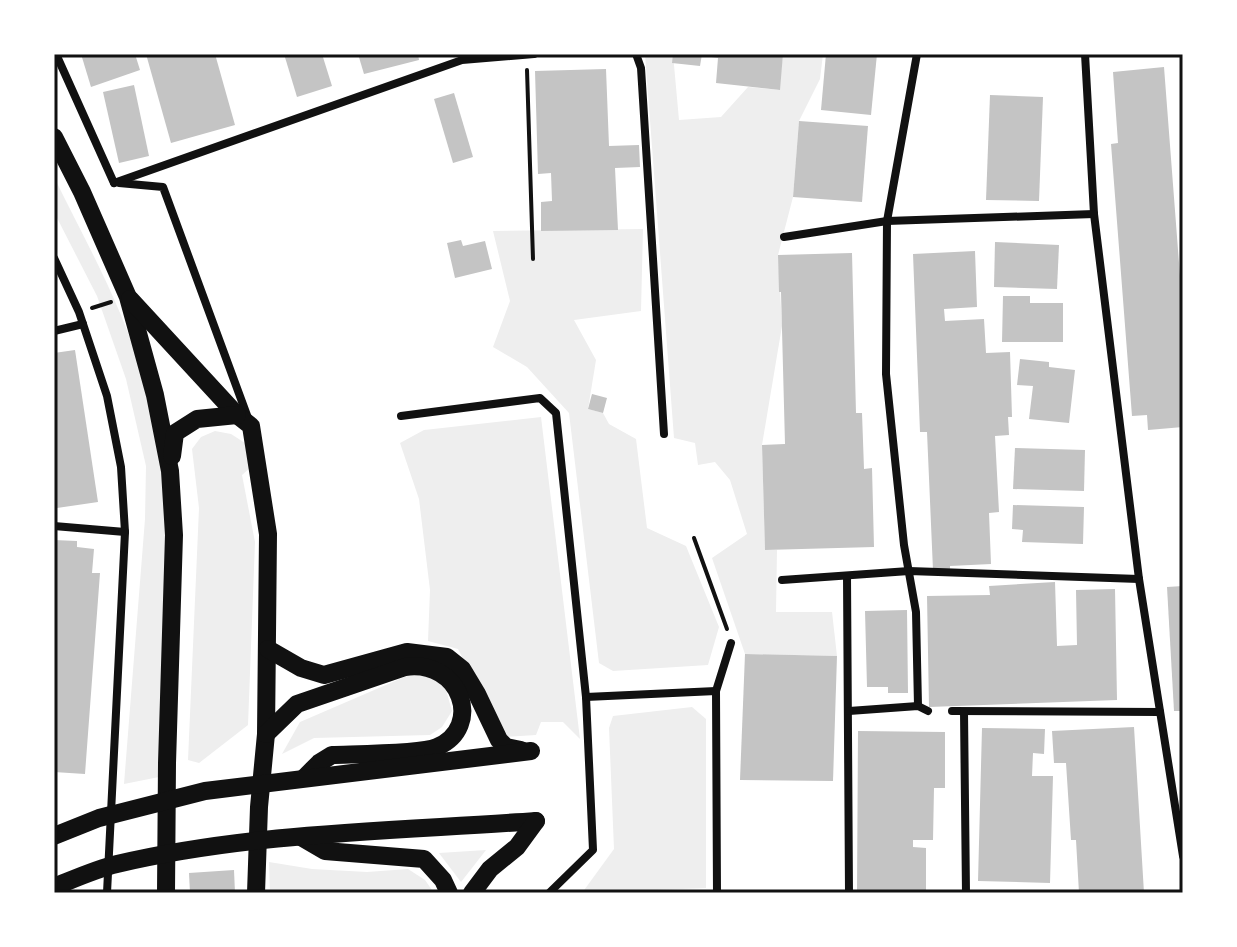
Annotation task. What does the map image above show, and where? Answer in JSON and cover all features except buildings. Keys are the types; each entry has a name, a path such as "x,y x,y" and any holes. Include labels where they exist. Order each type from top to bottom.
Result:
{"main road":[{"path":"54,137 128,297 155,395 170,471 174,535 166,893"},
{"path":"128,297 244,420 268,534 266,734 259,807 256,893"},
{"path":"170,471 175,433 197,419 244,420"},
{"path":"54,836 86,823 205,791 531,751 506,747 499,740 462,669 447,657 407,652 324,675 301,668 268,649"},
{"path":"266,734 297,704 405,667 422,665 436,669 449,678 458,691 462,705 461,718 454,733 435,748 332,755 304,778"},
{"path":"54,887 115,864 209,848 301,837 536,821 517,847 490,869 472,893"},
{"path":"301,837 325,851 424,859 443,880 449,893"}],"street":[{"path":"56,54 114,183"},
{"path":"636,54 641,68 664,434"},
{"path":"917,54 887,221 886,374 904,545 916,612 918,706"},
{"path":"1085,54 1094,214 1139,579 1183,856"},
{"path":"114,183 460,57 530,55"},
{"path":"114,183 163,187 244,420"},
{"path":"784,237 887,221 1094,214"},
{"path":"54,258 79,312 107,396 121,467 125,532 107,893"},
{"path":"54,331 83,324"},
{"path":"401,416 540,398 556,413 586,697 593,850 549,893"},
{"path":"54,526 125,532"},
{"path":"782,580 909,571 1139,579"},
{"path":"847,576 849,893"},
{"path":"717,893 716,691 731,643"},
{"path":"586,697 716,691"},
{"path":"849,711 918,706 928,711"},
{"path":"952,711 1160,712"},
{"path":"964,712 966,893"}],"path":[{"path":"530,55 533,259"},
{"path":"79,312 128,297"},
{"path":"694,538 731,643"}],"shaded area":[{"path":"645,54 673,54 679,120 721,117 748,87 779,90 783,54 823,54 820,79 799,121 793,197 778,255 782,326 762,445 765,550 777,550 776,612 832,612 837,656 745,654 712,558 747,534 730,480 715,462 698,465 695,443 674,438"},
{"path":"54,177 103,275 135,351 154,426 161,475 166,626 159,777 124,784 145,519 146,466 126,379 97,296 54,212"},
{"path":"643,229 641,311 574,320 596,360 588,409 603,413 609,424 636,439 647,528 686,546 719,627 708,665 613,671 599,663 569,413 527,367 493,347 510,301 493,231"},
{"path":"541,417 580,739 563,722 541,722 536,735 503,737 458,649 428,641 430,590 419,499 400,443 424,430"},
{"path":"215,431 231,434 245,443 251,467 242,475 255,542 248,725 199,763 188,760 199,508 192,449 201,437"},
{"path":"409,675 431,676 446,690 452,711 442,727 430,735 314,738 282,754 300,722"},
{"path":"692,707 706,719 706,888 582,893 614,849 609,728 613,716"},
{"path":"486,850 461,882 439,853"},
{"path":"269,862 312,869 367,872 408,869 425,880 434,893 270,893"}]}
